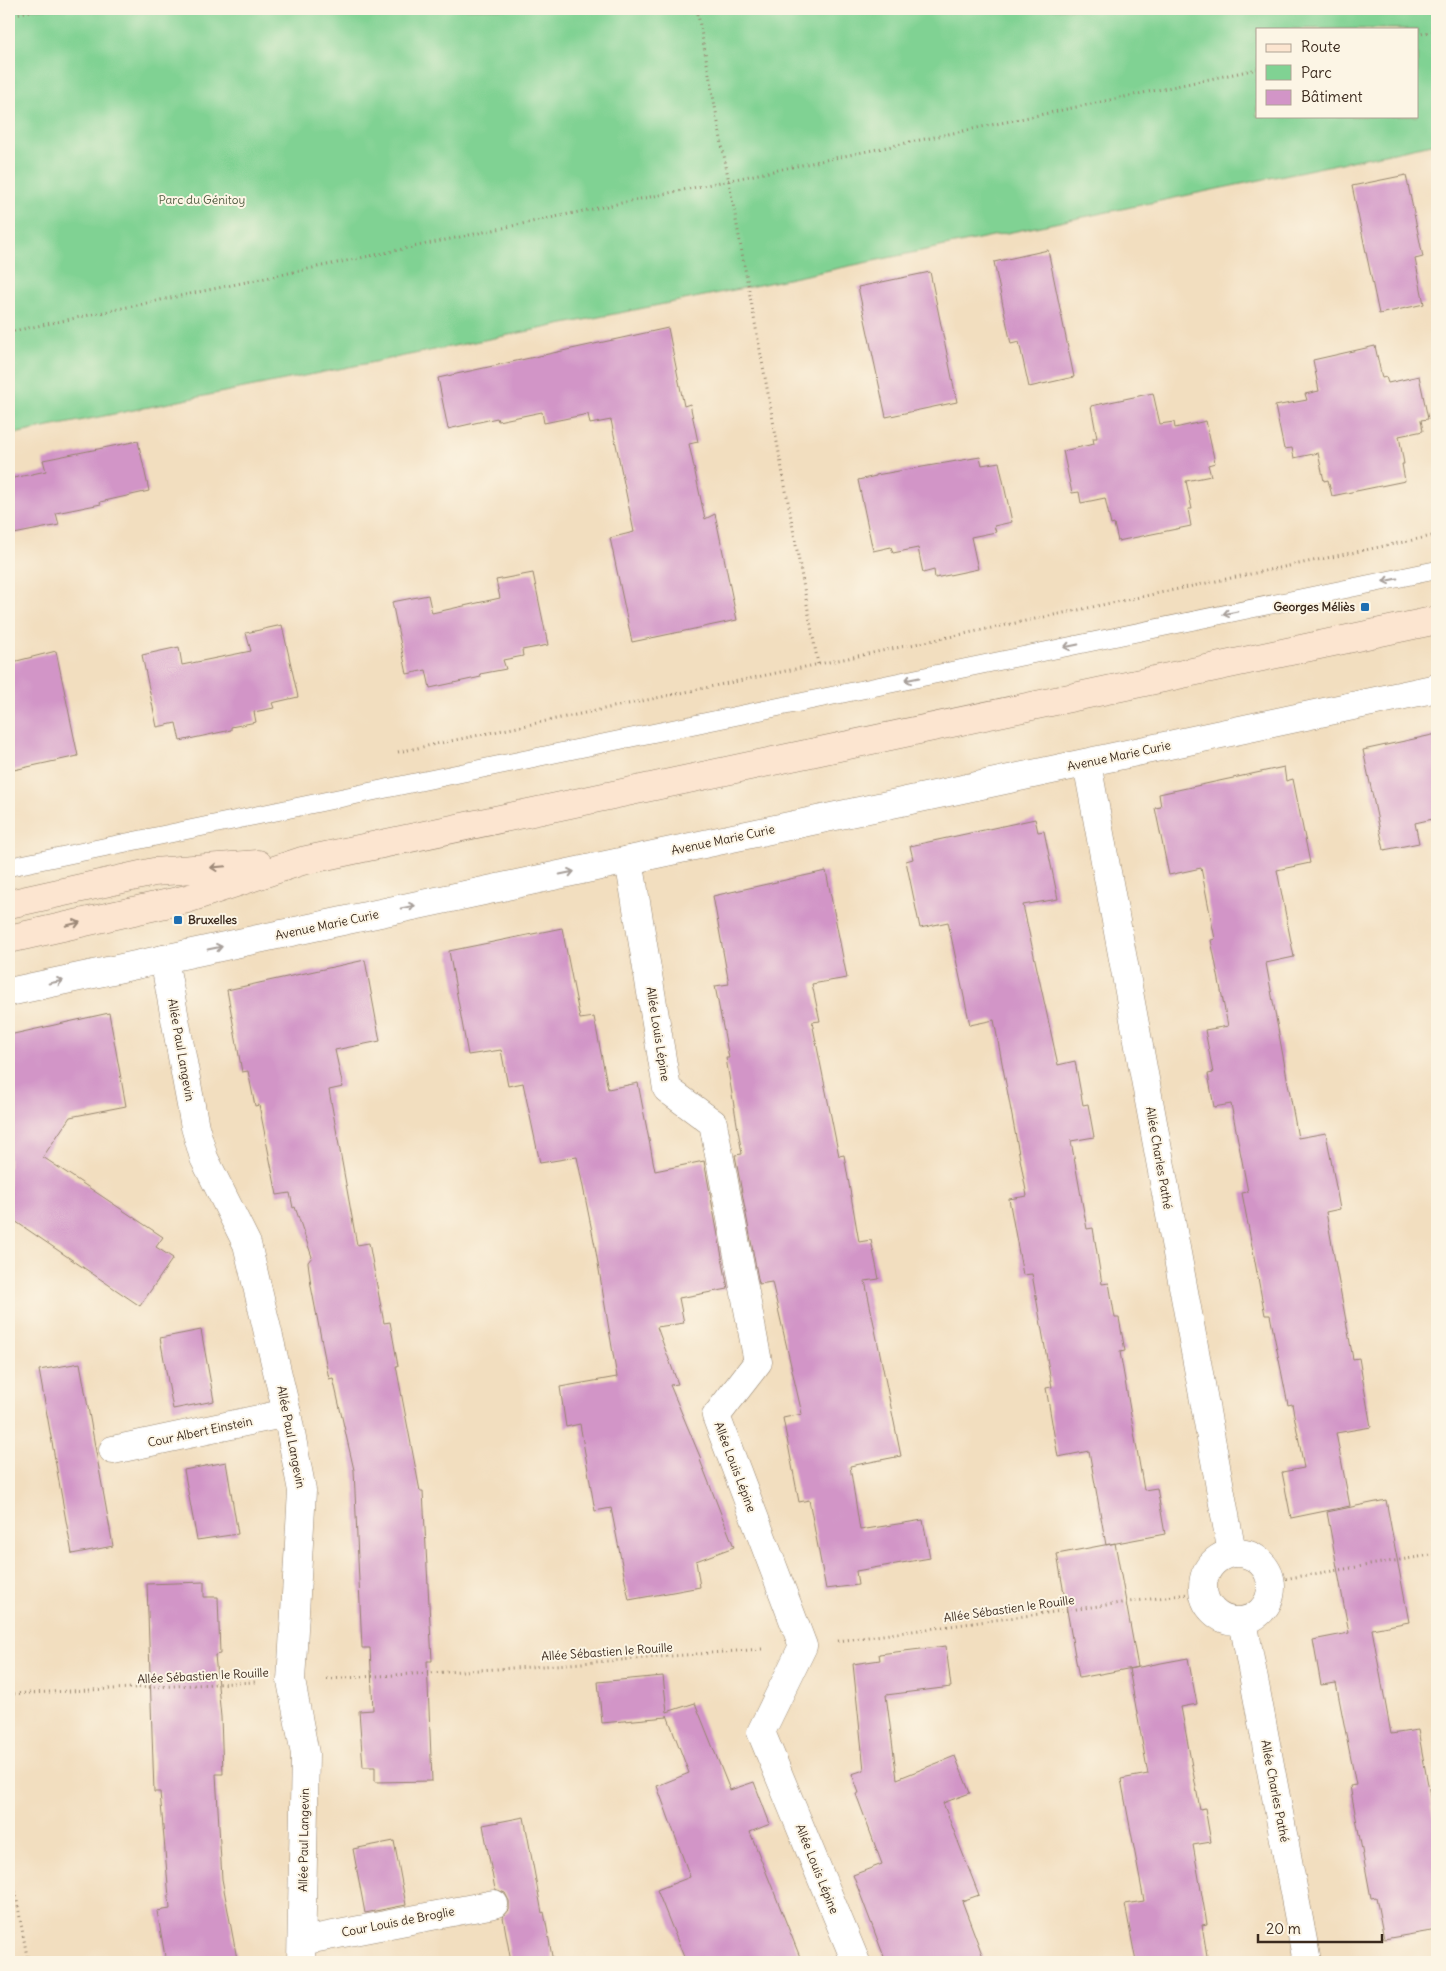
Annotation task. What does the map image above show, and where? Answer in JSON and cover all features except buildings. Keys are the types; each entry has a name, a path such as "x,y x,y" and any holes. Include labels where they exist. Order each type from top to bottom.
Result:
{"main road":[{"path":"9,939 187,899 302,861 1437,620"},
{"path":"9,904 154,872 302,861"}],"street":[{"name":"Avenue Marie Curie","path":"9,992 1437,688"},
{"name":"Allée Charles Pathé","path":"1087,763 1232,1553"},
{"name":"Allée Louis Lépine","path":"629,860 668,1089 714,1123 758,1362 716,1416 803,1646 761,1732 856,1962"},
{"name":"Allée Paul Langevin","path":"164,959 194,1127 204,1158 247,1244 288,1414 302,1491 291,1680 305,1754 302,1951"},
{"name":"Cour Albert Einstein","path":"113,1450 288,1414"},
{"path":"1232,1553 1245,1553 1257,1558 1266,1569 1271,1581 1271,1594 1265,1607 1255,1616 1243,1620 1229,1620 1217,1615 1208,1605 1203,1592 1203,1579 1209,1567 1219,1558 1232,1553"},
{"name":"Allée Charles Pathé","path":"1243,1620 1307,1962"},
{"name":"Cour Louis de Broglie","path":"302,1951 494,1904"}],"lane":[{"path":"9,867 1437,570"}],"path":[{"path":"9,15 42,9"},
{"path":"697,9 825,698"},
{"path":"1418,34 1437,30"},
{"path":"9,332 1256,69"},
{"path":"389,754 1437,535"},
{"path":"1271,1581 1437,1554"},
{"name":"Allée Sébastien le Rouille","path":"9,1694 530,1667 803,1646 1203,1592"},
{"path":"9,1857 28,1962"}],"green space":[{"name":"Parc du Génitoy","path":"9,9 1437,9 1437,143 749,287 9,435"}],"place":[{"name":"Georges Méliès","path":"1365,607"},
{"name":"Bruxelles","path":"178,920"}]}
